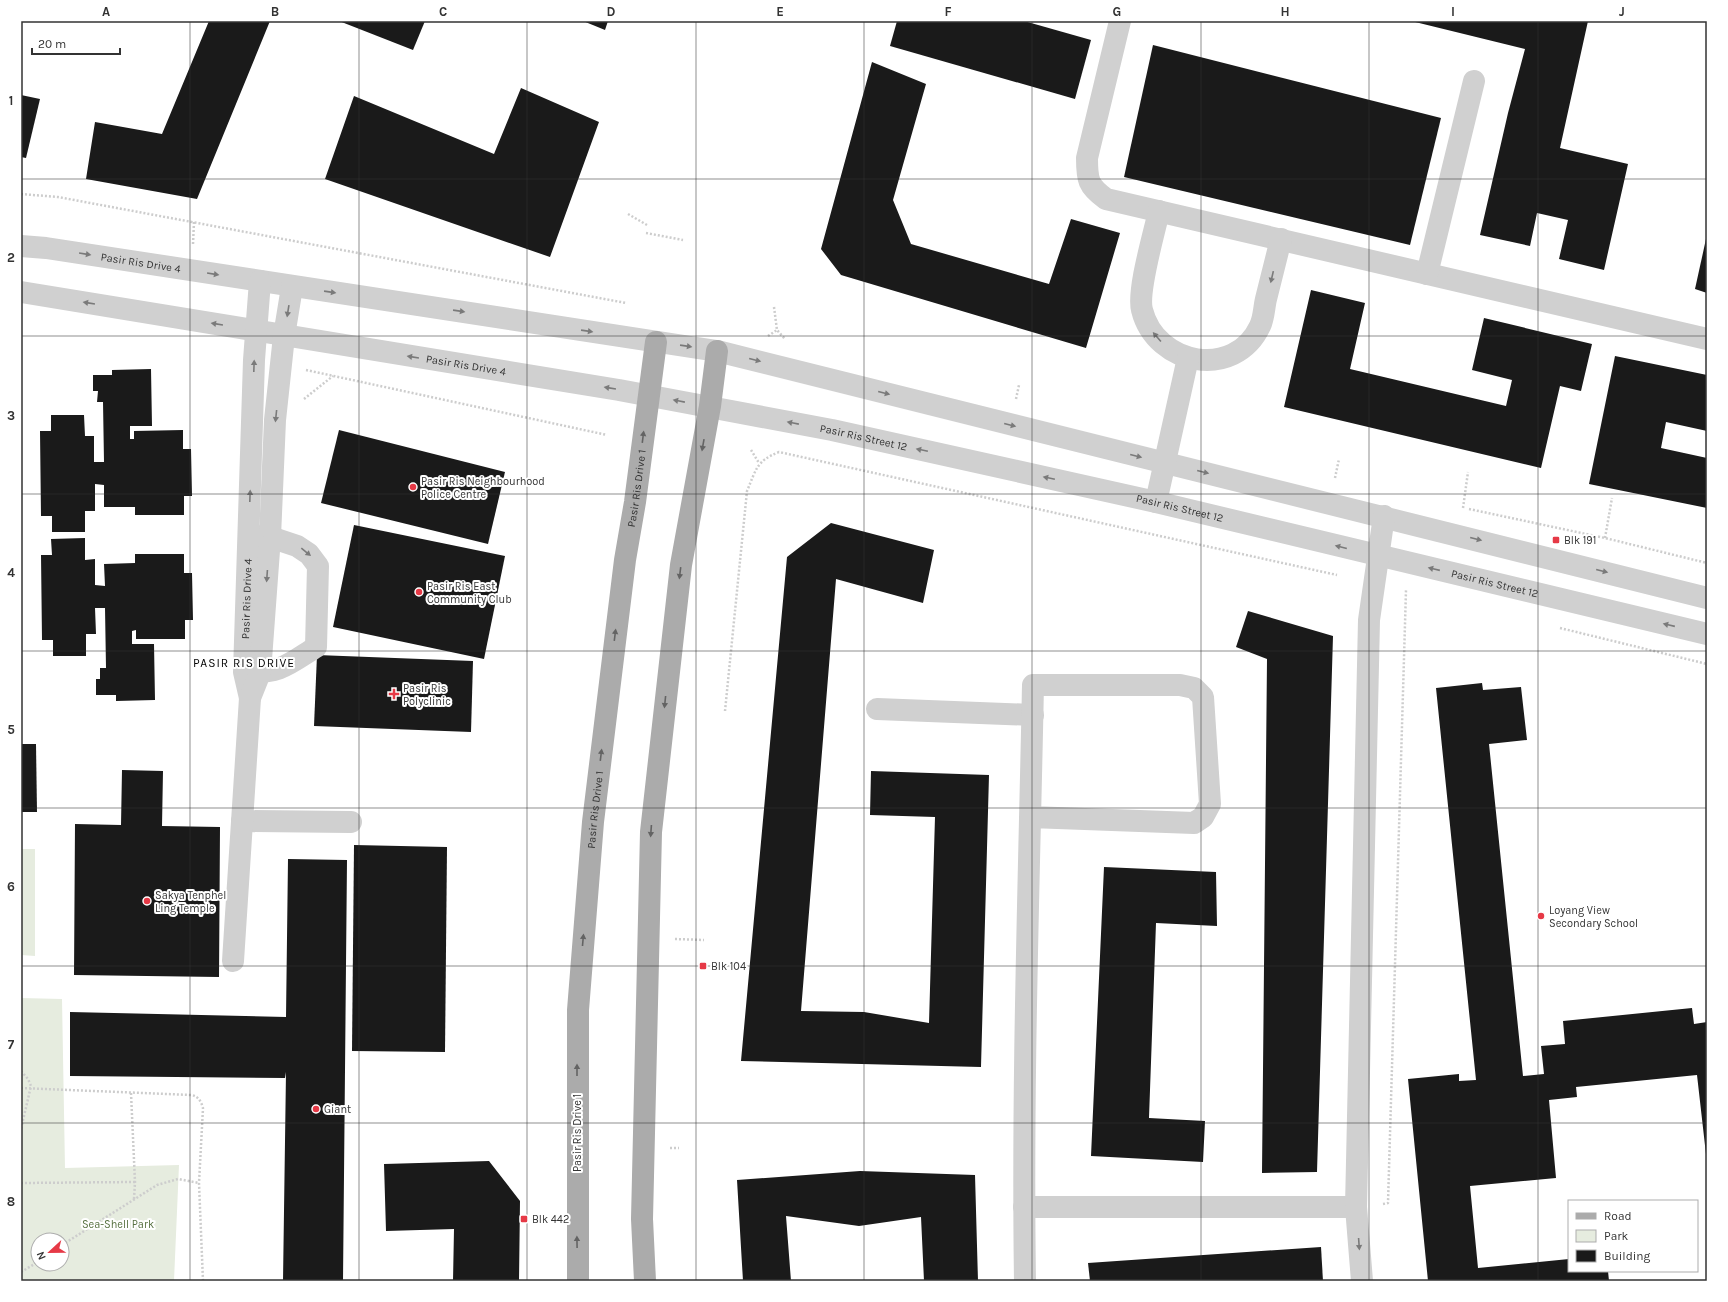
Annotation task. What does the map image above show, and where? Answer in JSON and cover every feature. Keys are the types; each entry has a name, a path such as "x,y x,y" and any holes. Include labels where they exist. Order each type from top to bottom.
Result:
{"main road":[{"name":"Pasir Ris Drive 1","path":"578,1281 578,1010 593,822 610,682 656,342"},
{"path":"644,1281 642,1219 651,832 681,565 710,406 717,351"}],"street":[{"path":"1120,21 1087,158 1087,177 1095,191 1106,199 1707,339"},
{"path":"1427,274 1474,81"},
{"path":"1159,211 1141,295 1142,310 1151,330 1167,349 1188,358 1208,361 1229,356 1247,344 1260,326 1280,239"},
{"name":"Pasir Ris Drive 4","path":"21,246 656,342"},
{"name":"Pasir Ris Drive 4","path":"252,672 249,535 256,330 260,281"},
{"name":"Pasir Ris Drive 4","path":"233,961 252,672 270,537 275,426 284,336 292,286"},
{"name":"Pasir Ris Drive 4","path":"21,292 649,395"},
{"path":"656,342 717,351 1330,504 1384,516 1707,598"},
{"path":"1156,502 1188,358"},
{"name":"Pasir Ris Street 12","path":"649,395 839,432 1156,502 1707,634"},
{"path":"1362,1281 1356,1207 1369,620 1384,516"},
{"path":"249,535 270,537 297,546 309,554 318,566 316,647 280,670 252,672"},
{"path":"1025,1281 1024,1207 1030,817 1033,686 1180,685 1194,688 1203,697 1210,804 1203,817 1194,823 1030,817"},
{"path":"877,709 1033,715"},
{"path":"242,821 350,822"},
{"path":"1024,1207 1356,1207"}],"path":[{"path":"21,194 58,197 626,303"},
{"path":"628,214 648,225"},
{"path":"646,233 683,240"},
{"path":"764,339 777,330"},
{"path":"281,364 607,435"},
{"path":"303,400 334,376"},
{"path":"751,450 759,463"},
{"path":"726,711 747,492 759,463 768,456 779,452 1414,592"},
{"path":"1334,482 1339,459"},
{"path":"1463,508 1468,472"},
{"path":"1605,538 1612,498"},
{"path":"1498,515 1605,538 1707,563"},
{"path":"1356,1207 1388,1203 1406,590"},
{"path":"1557,628 1707,664"},
{"path":"21,1071 28,1079 31,1088 21,1129"},
{"path":"21,1088 193,1095 200,1101 203,1108 199,1183 203,1281"},
{"path":"131,1093 135,1182 134,1199"},
{"path":"70,1240 157,1184 178,1179 199,1183"},
{"path":"21,1183 135,1182"},
{"path":"21,1272 30,1267"}],"green space":[{"path":"21,849 35,849 35,956 21,955"},
{"name":"Sea-Shell Park","path":"21,998 62,999 65,1168 179,1165 174,1281 21,1281"}],"building":[{"path":"209,21 270,21 197,199 86,179 95,122 162,134"},
{"path":"339,21 425,21 413,50"},
{"path":"583,21 608,21 605,30"},
{"path":"897,21 1024,21 1091,40 1075,99 890,46"},
{"path":"1411,21 1588,21 1560,148 1628,164 1604,270 1559,259 1568,220 1537,213 1530,246 1480,235 1508,113 1525,49"},
{"path":"1153,45 1441,118 1410,245 1124,177"},
{"path":"872,62 926,84 893,200 911,244 1049,284 1071,219 1120,233 1086,348 841,275 821,249"},
{"path":"521,88 599,122 550,257 325,179 354,96 494,154"},
{"path":"21,95 40,99 26,158 21,157"},
{"path":"1707,239 1707,293 1695,289"},
{"path":"1311,290 1365,303 1350,369 1506,406 1512,380 1472,370 1484,318 1592,344 1581,391 1560,386 1541,468 1284,407"},
{"path":"1615,356 1707,375 1707,431 1666,422 1661,448 1707,458 1707,508 1589,484"},
{"path":"151,369 152,426 130,426 130,439 134,439 134,431 183,430 183,449 191,449 192,496 184,496 184,515 135,515 135,507 104,507 104,485 95,484 95,511 85,511 85,532 52,532 52,516 41,516 40,431 51,431 51,415 84,415 85,436 94,436 94,462 104,462 103,402 97,402 98,391 93,391 93,375 112,375 112,370"},
{"name":"Pasir Ris Neighbourhood Police Centre","path":"339,430 505,472 488,544 321,503"},
{"path":"831,523 934,550 923,603 836,579 801,1011 864,1012 929,1023 935,817 870,815 871,771 989,775 981,1067 741,1061 787,557"},
{"name":"Pasir Ris East Community Club","path":"354,525 505,556 484,659 333,627"},
{"path":"85,538 85,560 95,559 95,585 105,586 104,564 135,563 135,554 184,554 184,573 192,573 193,620 185,620 185,639 136,639 136,630 132,631 132,644 154,644 155,700 116,701 116,695 96,695 96,679 100,679 100,668 106,668 105,608 95,608 96,634 86,634 86,656 53,656 53,640 42,640 41,555 52,555 51,539"},
{"path":"1248,611 1333,636 1317,1172 1262,1173 1267,659 1236,647"},
{"name":"Pasir Ris Polyclinic","path":"317,655 473,661 471,732 314,726"},
{"path":"1482,683 1483,690 1521,687 1527,740 1489,744 1523,1076 1544,1074 1541,1046 1565,1044 1563,1021 1692,1008 1694,1024 1707,1022 1707,1163 1697,1075 1576,1087 1577,1097 1549,1100 1556,1178 1470,1186 1478,1268 1568,1259 1568,1272 1608,1272 1609,1281 1428,1281 1408,1079 1459,1074 1459,1081 1476,1080 1436,688"},
{"path":"21,744 36,744 37,812 21,812"},
{"name":"Sakya Tenphel Ling Temple","path":"122,770 163,771 162,826 220,827 219,977 74,975 75,824 121,825"},
{"path":"354,845 447,847 445,1052 352,1051"},
{"path":"288,859 347,860 343,1281 283,1281 286,1072 285,1078 70,1076 70,1012 286,1017"},
{"path":"1104,867 1216,872 1217,926 1156,923 1149,1118 1205,1121 1203,1162 1091,1156"},
{"path":"489,1161 520,1201 519,1281 453,1281 454,1229 386,1231 384,1164"},
{"path":"860,1171 975,1175 978,1281 924,1281 921,1217 859,1226 786,1216 791,1281 743,1281 737,1180"},
{"path":"1321,1247 1323,1281 1090,1281 1088,1263"}],"place":[{"name":"Pasir Ris Neighbourhood Police Centre","path":"413,487"},
{"name":"Blk 191","path":"1556,540"},
{"name":"Pasir Ris East Community Club","path":"419,592"},
{"name":"Pasir Ris Polyclinic","path":"394,694"},
{"name":"Sakya Tenphel Ling Temple","path":"147,901"},
{"name":"Loyang View Secondary School","path":"1541,916"},
{"name":"Blk 104","path":"703,966"},
{"name":"Giant","path":"316,1109"},
{"name":"Blk 442","path":"524,1219"}],"district":[{"name":"PASIR RIS DRIVE","path":"244,663"}]}
